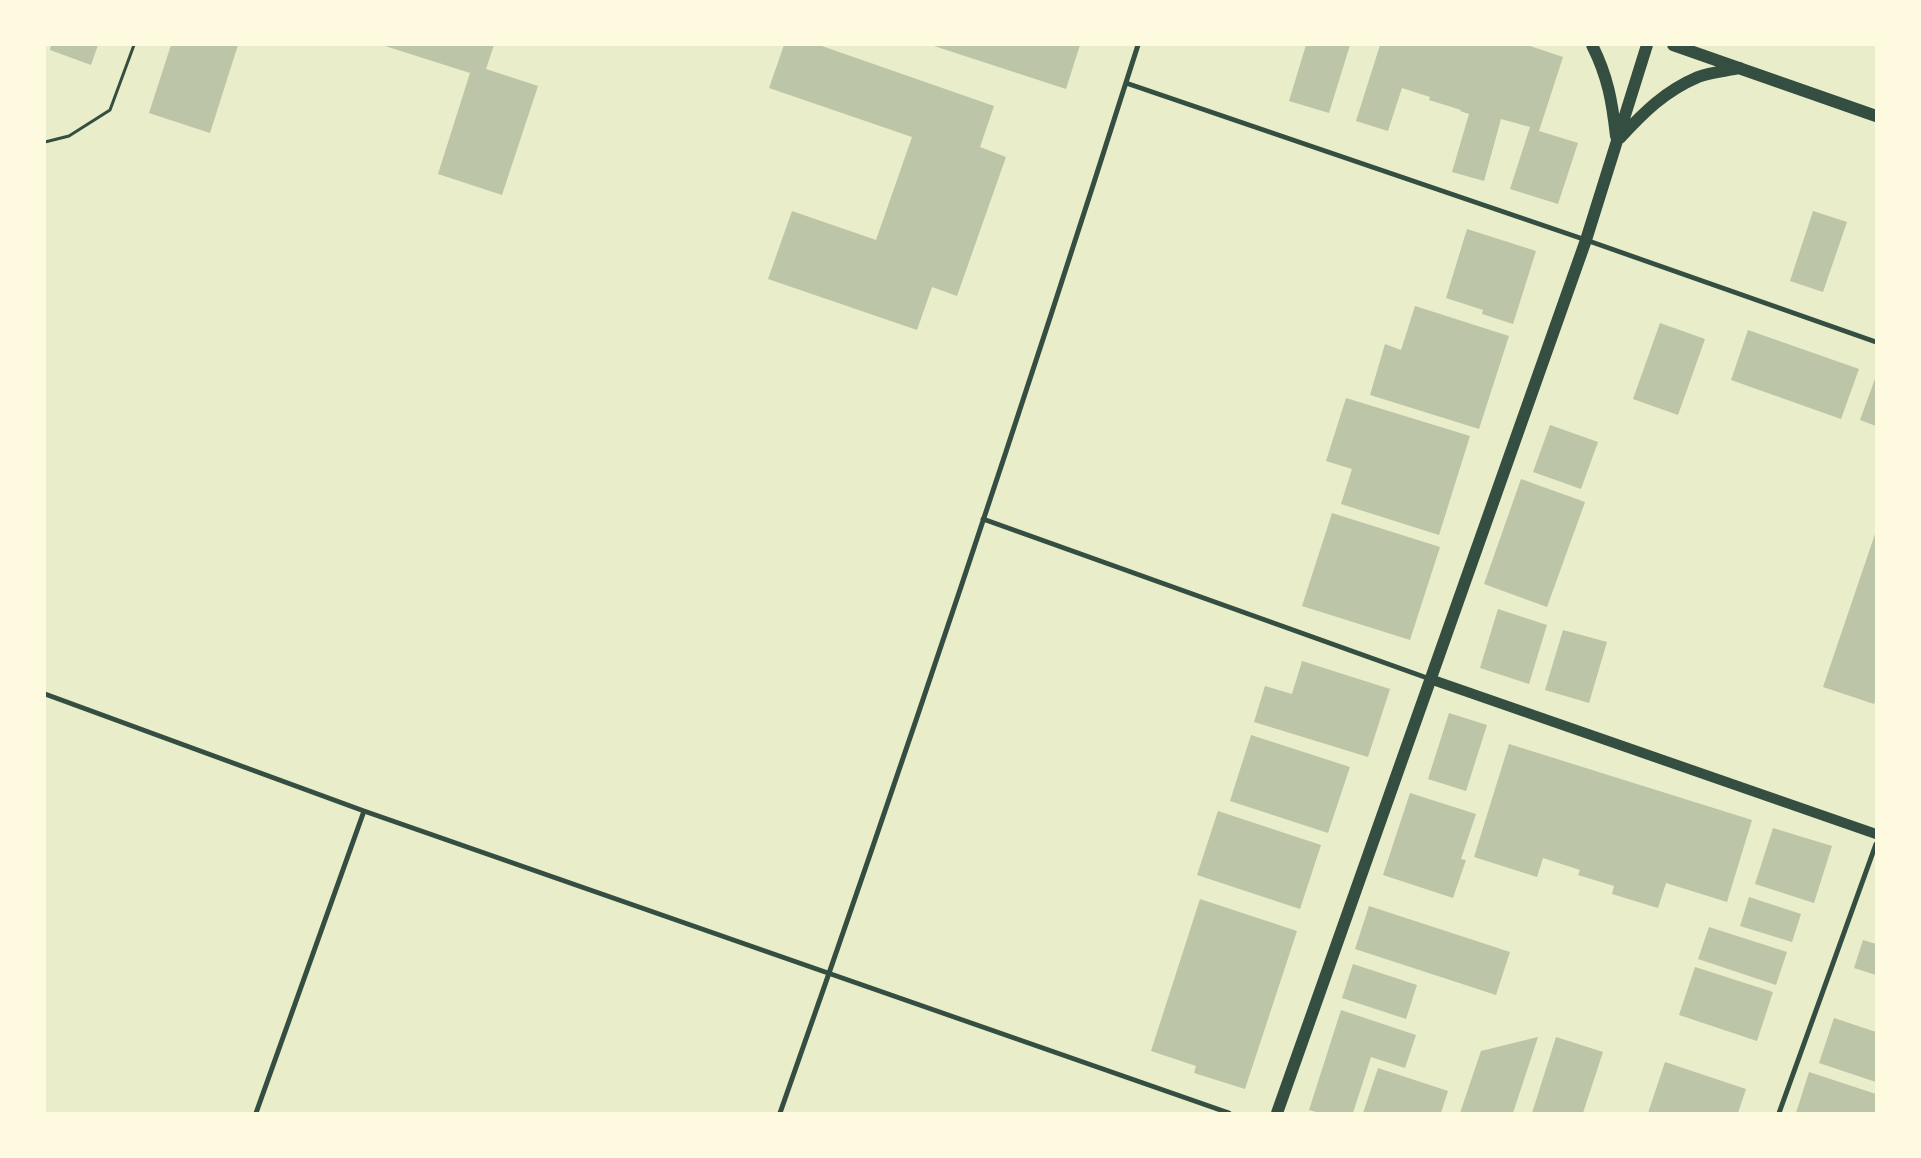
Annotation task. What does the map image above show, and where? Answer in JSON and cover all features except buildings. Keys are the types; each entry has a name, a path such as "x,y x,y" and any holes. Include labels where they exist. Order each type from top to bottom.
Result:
{"main road":[{"path":"1592,45 1602,64 1611,93 1617,142"},
{"path":"1277,1113 1586,240 1647,45"},
{"path":"1673,45 1876,116"},
{"path":"1617,142 1643,113 1665,94 1699,77 1740,68"},
{"path":"1430,679 1876,834"}],"street":[{"path":"780,1113 983,519 1138,45"},
{"path":"1126,83 1586,240 1876,342"},
{"path":"983,519 1430,679"},
{"path":"45,694 364,811 1229,1113"},
{"path":"256,1113 364,811"},
{"path":"1779,1113 1876,844"}],"path":[{"path":"45,142 68,136 110,110 134,45"}]}
